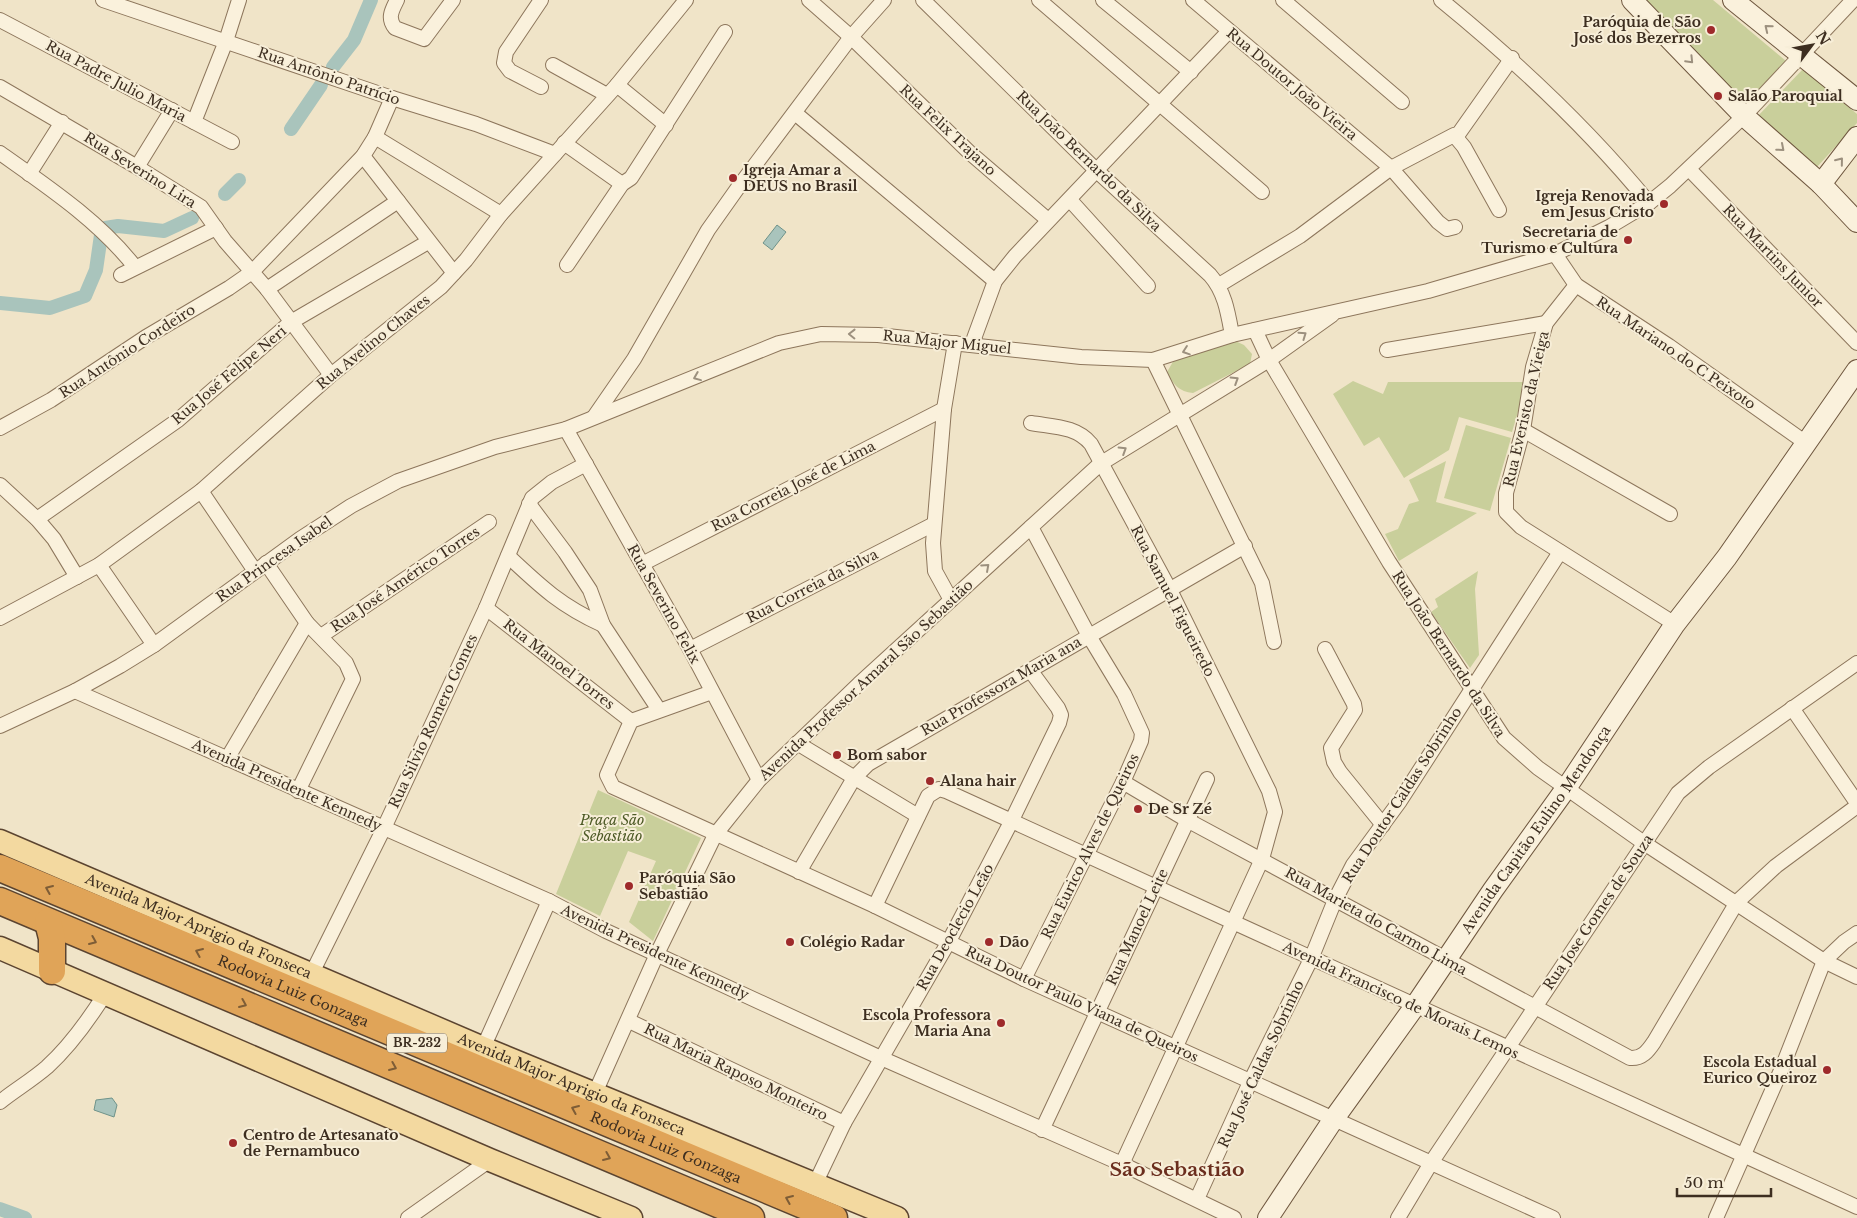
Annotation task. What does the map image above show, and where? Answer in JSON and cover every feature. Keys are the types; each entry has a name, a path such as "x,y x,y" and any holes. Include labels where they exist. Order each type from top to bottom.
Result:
{"highway":[{"name":"Rodovia Luiz Gonzaga","path":"0,868 834,1218"},
{"name":"BR-232","path":"0,901 751,1218"},
{"path":"48,922 52,938 52,971"}],"main road":[{"path":"1632,0 1744,116 1822,184 1857,222"},
{"path":"1733,0 1857,100"},
{"path":"1822,184 1857,137"},
{"name":"Avenida Capitão Eulino Mendonça","path":"1268,1218 1333,1120 1416,1006 1567,787 1675,624 1727,557 1857,370"},
{"name":"Avenida Major Aprigio da Fonseca","path":"0,841 94,883 312,973 483,1048 897,1218"},
{"path":"0,948 490,1160 631,1218"}],"street":[{"name":"Rua Antônio Patrício","path":"102,0 392,98 476,124 555,154"},
{"path":"194,122 226,41 239,0"},
{"path":"397,0 390,20 396,28 421,38 427,37 453,0"},
{"path":"540,87 506,68 504,63 506,52 541,0"},
{"name":"Rua Avelino Chaves","path":"0,618 98,565 201,491 331,375 430,296 454,273 501,214 612,90 686,0"},
{"name":"Rua Felix Trajano","path":"809,0 851,37 962,146 1048,220"},
{"path":"594,418 634,359 708,230 851,37 884,0"},
{"name":"Rua João Bernardo da Silva","path":"923,0 1097,171 1219,285"},
{"path":"1039,0 1262,192"},
{"path":"1103,0 1192,72"},
{"name":"Rua Doutor João Vieira","path":"1193,0 1391,168 1438,222 1447,229 1455,227"},
{"path":"1283,0 1402,102"},
{"path":"1442,0 1512,58 1601,147 1649,203"},
{"name":"Rua Major Miguel","path":"566,428 779,343 821,334 878,335 1081,357 1153,360 1232,335 1428,291 1555,254 1609,227 1649,203 1689,169 1744,116 1853,0"},
{"name":"Rua Padre Julio Maria","path":"0,20 232,142"},
{"path":"972,344 995,281 1015,256 1161,105 1229,31"},
{"path":"567,265 622,184 630,178 725,32"},
{"path":"1232,335 1219,285 1300,236 1391,168 1450,138 1512,58"},
{"path":"553,65 612,90 662,130"},
{"name":"Rua Severino Lira","path":"0,87 62,122 201,207 267,289 331,375"},
{"name":"Rua Antônio Cordeiro","path":"0,428 50,400 154,332 229,288 252,272 363,156 375,137 392,98"},
{"path":"137,167 172,110"},
{"path":"795,113 995,281"},
{"path":"29,174 62,122"},
{"path":"375,137 501,214"},
{"path":"1450,138 1498,210"},
{"path":"564,143 622,184"},
{"path":"0,152 87,217 117,245 136,267"},
{"path":"363,156 454,273"},
{"name":"Rua Martins Junior","path":"1689,169 1857,343"},
{"path":"1070,200 1148,286"},
{"path":"267,289 398,201"},
{"path":"121,275 216,228"},
{"name":"Rua José Felipe Neri","path":"37,520 178,420 291,322 428,242"},
{"name":"Rua Mariano do C Peixoto","path":"1555,254 1576,285 1669,346 1806,443"},
{"name":"Rua Everisto da Vieiga","path":"1560,552 1521,527 1506,512 1506,493 1523,430 1534,367 1546,323 1576,285"},
{"name":"Avenida Professor Amaral São Sebastião","path":"595,1093 629,1021 657,954 715,835 760,780 797,743 1100,464 1269,360 1338,310"},
{"path":"1387,350 1546,323"},
{"name":"Rua João Bernardo da Silva","path":"1255,330 1269,360 1389,562 1504,738 1521,755 1644,843 1737,902 1824,961 1857,977"},
{"path":"951,600 935,571 932,558 944,409 955,343"},
{"path":"1153,360 1178,415 1262,583 1274,642"},
{"name":"Rua Correia José de Lima","path":"642,564 944,409"},
{"name":"Rua Samuel Figueiredo","path":"1031,423 1072,430 1083,435 1091,444 1100,464 1170,590 1269,791 1274,805 1274,820 1262,859"},
{"name":"Rua Severino Felix","path":"566,428 690,649 760,780"},
{"name":"Rua Princesa Isabel","path":"0,726 75,691 154,645 260,567 351,506 398,481 495,447 566,428"},
{"path":"1523,430 1670,514"},
{"path":"586,464 533,499 590,590 603,626 659,710"},
{"path":"201,491 260,567 307,623 346,663 353,678 298,790"},
{"path":"3,493 37,520 54,539 77,577"},
{"name":"Rua Silvio Romero Gomes","path":"312,973 384,828 486,608 533,499"},
{"name":"Rua José Américo Torres","path":"321,636 489,522"},
{"name":"Rua Correia da Silva","path":"690,649 934,524"},
{"name":"Rua Eurico Alves de Queiros","path":"1024,980 1123,782 1141,741 1142,733 1124,694 1089,636 1031,526"},
{"name":"Rua Professora Maria ana","path":"799,872 854,778 868,764 1245,546"},
{"path":"1560,552 1675,624"},
{"name":"Rua Doutor Caldas Sobrinho","path":"1335,900 1353,865 1383,825 1560,552"},
{"path":"508,556 558,601 603,626"},
{"path":"98,565 154,645"},
{"name":"Rua Manoel Torres","path":"486,608 631,722"},
{"name":"Rua José Américo Torres","path":"227,758 307,623"},
{"path":"1325,649 1355,710 1331,748 1334,762 1383,825"},
{"name":"Rua Jose Gomes de Souza","path":"1398,1218 1431,1163 1678,793 1691,780 1857,663"},
{"name":"Rua Deoclecio Leão","path":"815,1184 844,1123 948,943 1054,735 1061,715 1054,701 1030,670"},
{"name":"Avenida Presidente Kennedy","path":"75,691 549,901 606,931 881,1058 1122,1164 1234,1218"},
{"path":"631,722 659,710 712,692"},
{"path":"1737,902 1776,866 1857,804 1792,708"},
{"name":"Rua Doutor Paulo Viana de Queiros","path":"631,722 607,775 613,787 715,835 875,906 1024,980 1174,1048 1251,1080 1333,1120 1553,1218"},
{"path":"797,743 918,816 875,906"},
{"name":"Rua Manoel Leite","path":"1042,1130 1207,779"},
{"name":"Rua Marieta do Carmo Lima","path":"1123,782 1187,820 1630,1058 1636,1059 1643,1056 1654,1042 1737,902"},
{"name":"Avenida Francisco de Morais Lemos","path":"918,816 932,792 939,789 946,791 1857,1207"},
{"path":"1122,1164 1262,859"},
{"name":"Rua José Caldas Sobrinho","path":"1197,1199 1251,1080 1311,959 1335,900"},
{"path":"483,1048 549,901"},
{"path":"1716,1218 1782,1068 1824,961 1844,942 1857,933"},
{"path":"1,1100 47,1067 87,1023 105,994"},
{"name":"Rua Maria Raposo Monteiro","path":"629,1021 844,1123"},
{"path":"408,1218 490,1160"}],"green space":[{"path":"1635,0 1713,0 1786,61 1749,103 1742,105"},
{"path":"1803,69 1857,114 1857,123 1817,167 1755,119"},
{"path":"1233,340 1244,345 1252,354 1250,364 1193,393 1177,387 1167,372 1174,360"},
{"path":"1353,381 1383,394 1388,382 1527,382 1512,432 1459,417 1449,450 1404,478 1379,437 1364,446 1333,394"},
{"path":"1466,425 1511,438 1490,511 1444,498"},
{"path":"1446,461 1436,502 1477,513 1399,561 1385,534 1398,529 1409,504 1419,501 1409,480"},
{"path":"1478,571 1475,589 1479,655 1470,668 1431,612 1438,607 1435,599"},
{"name":"Praça São Sebastião","path":"598,790 701,838 653,941 629,922 656,861 628,851 600,916 556,894"}],"water":[{"path":"777,225 786,232 772,250 763,243"},
{"path":"112,1098 117,1105 114,1117 94,1110 96,1100"}],"waterway":[{"path":"333,67 354,40 371,0"},
{"path":"291,129 321,85"},
{"path":"225,194 239,180"},
{"path":"105,228 118,226 164,231 192,218"},
{"path":"0,303 50,308 85,296 96,270 101,235"},
{"path":"0,1209 25,1218"}],"place":[{"name":"Paróquia de São José dos Bezerros","path":"1711,30"},
{"name":"Salão Paroquial","path":"1718,96"},
{"name":"Igreja Amar a DEUS no Brasil","path":"733,178"},
{"name":"Igreja Renovada em Jesus Cristo","path":"1664,204"},
{"name":"Secretaria de Turismo e Cultura","path":"1628,240"},
{"name":"Bom sabor","path":"837,755"},
{"name":"Alana hair","path":"930,781"},
{"name":"De Sr Zé","path":"1138,809"},
{"name":"Paróquia São Sebastião","path":"629,886"},
{"name":"Colégio Radar","path":"790,942"},
{"name":"Dão","path":"989,942"},
{"name":"Escola Professora Maria Ana","path":"1001,1023"},
{"name":"Escola Estadual Eurico Queiroz","path":"1827,1070"},
{"name":"Centro de Artesanato de Pernambuco","path":"233,1143"}],"district":[{"name":"São Sebastião","path":"1177,1169"}]}
